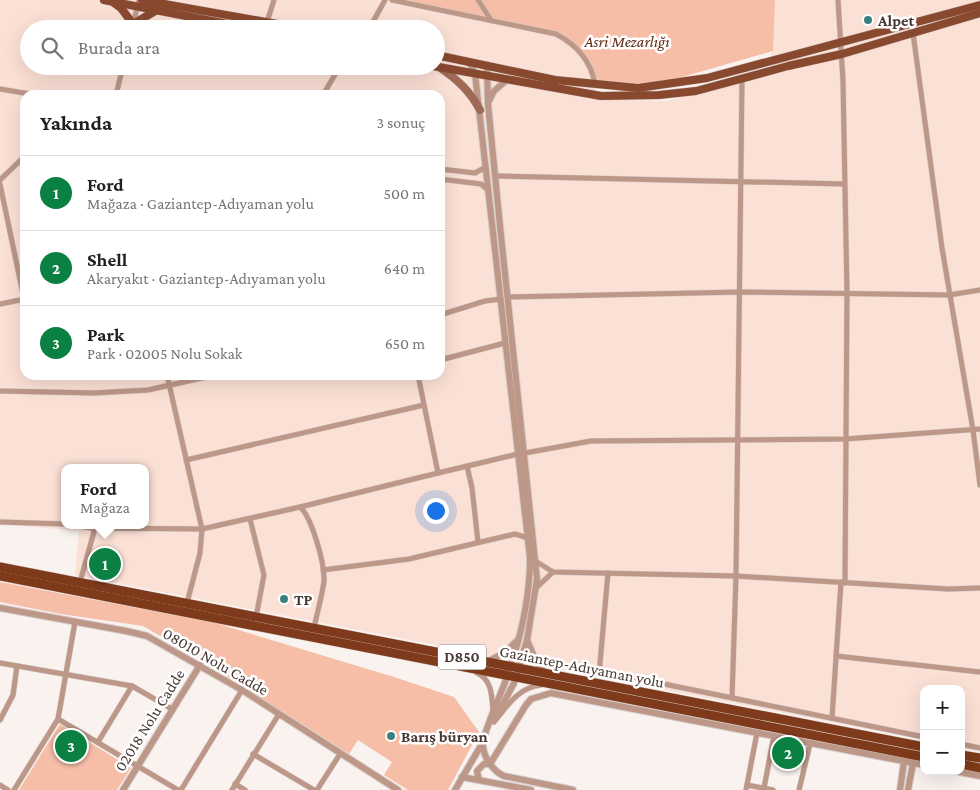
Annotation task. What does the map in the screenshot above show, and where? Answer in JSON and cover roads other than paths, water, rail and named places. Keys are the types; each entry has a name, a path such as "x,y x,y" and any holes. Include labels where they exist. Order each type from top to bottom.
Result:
{"highway":[{"name":"Gaziantep-Adıyaman yolu","path":"0,567 487,662 553,683 920,756"},
{"name":"Gaziantep-Adıyaman yolu","path":"0,576 462,667 547,674 920,747"},
{"path":"965,756 980,758"},
{"path":"965,765 980,768"}],"main road":[{"path":"108,1 139,2 254,20"},
{"path":"108,1 121,8 128,20"},
{"path":"139,2 157,10 208,20"},
{"path":"445,57 555,80 638,88 695,81 980,5"},
{"path":"141,20 157,10"},
{"path":"445,69 510,78 601,96 659,95 696,91 842,54 980,14"},
{"path":"445,72 454,77 467,90 480,110"}],"street":[{"path":"268,20 274,0"},
{"path":"373,20 385,0"},
{"path":"392,0 551,33 573,43 586,60 595,84"},
{"path":"478,0 490,20"},
{"path":"832,718 843,582 847,293 842,54 838,0"},
{"path":"134,20 139,2"},
{"path":"913,33 949,295 973,430 980,485"},
{"path":"455,790 483,743 527,640 536,588 537,562 506,343 476,74 469,62"},
{"path":"487,65 488,104 509,297 530,575 527,603 513,671"},
{"path":"117,90 121,75"},
{"path":"326,90 335,75"},
{"path":"488,104 494,90 510,78"},
{"path":"732,698 741,292 740,181 742,79"},
{"path":"0,88 20,92"},
{"path":"0,180 20,161"},
{"path":"445,170 475,173 486,167"},
{"path":"495,176 646,181 844,184"},
{"path":"445,180 481,184 488,190"},
{"path":"0,184 20,280"},
{"path":"509,297 741,292 949,295 980,290"},
{"path":"445,313 485,301 501,299"},
{"path":"0,304 20,300"},
{"path":"445,359 506,343"},
{"path":"169,380 202,529 200,553 188,604"},
{"path":"0,391 94,393 148,390 195,380"},
{"path":"419,380 438,473"},
{"path":"186,460 424,404"},
{"path":"149,529 202,529 467,466 591,442 845,439 980,429"},
{"path":"467,466 478,542"},
{"path":"300,507 310,521 323,570 324,582 314,628"},
{"path":"250,519 264,575 256,617"},
{"path":"0,522 61,524"},
{"path":"80,582 95,529"},
{"path":"323,570 409,559 515,534 528,538"},
{"path":"537,562 553,572 736,576 948,589 980,588"},
{"path":"536,588 553,572"},
{"path":"608,573 600,668 609,674 920,736"},
{"name":"08010 Nolu Cadde","path":"0,610 147,636 242,690 398,790"},
{"path":"14,790 58,719 75,622"},
{"path":"487,662 504,652 518,640"},
{"path":"527,640 536,661 547,674"},
{"path":"836,656 980,672"},
{"path":"0,663 132,686 172,709"},
{"path":"0,720 13,695 17,666"},
{"name":"02018 Nolu Cadde","path":"123,790 200,666"},
{"path":"462,667 482,675 488,683 491,690 493,718"},
{"path":"493,718 526,689 553,683"},
{"path":"98,742 132,686"},
{"path":"58,719 179,790 242,690"},
{"path":"490,764 526,705 536,697 551,693 920,764"},
{"path":"232,790 279,714"},
{"path":"757,733 746,788 773,790"},
{"path":"764,788 774,736"},
{"path":"483,743 493,770 504,776 573,790"},
{"path":"799,790 810,744"},
{"path":"965,745 980,748"},
{"path":"254,754 316,790 340,754"},
{"path":"900,790 904,762"},
{"path":"908,790 913,763"},
{"path":"479,780 478,771 484,764 490,764"},
{"path":"965,773 980,776"},
{"path":"462,777 531,790"},
{"path":"235,784 245,790"},
{"path":"0,785 8,790"}],"place":[{"name":"Alpet","path":"868,20"},
{"name":"Ford","path":"105,564"},
{"name":"TP","path":"284,599"},
{"name":"Barış büryan","path":"391,736"},
{"name":"Park","path":"71,746"},
{"name":"Shell","path":"788,753"}],"park label":[{"name":"Asri Mezarlığı","path":"627,41"}]}
